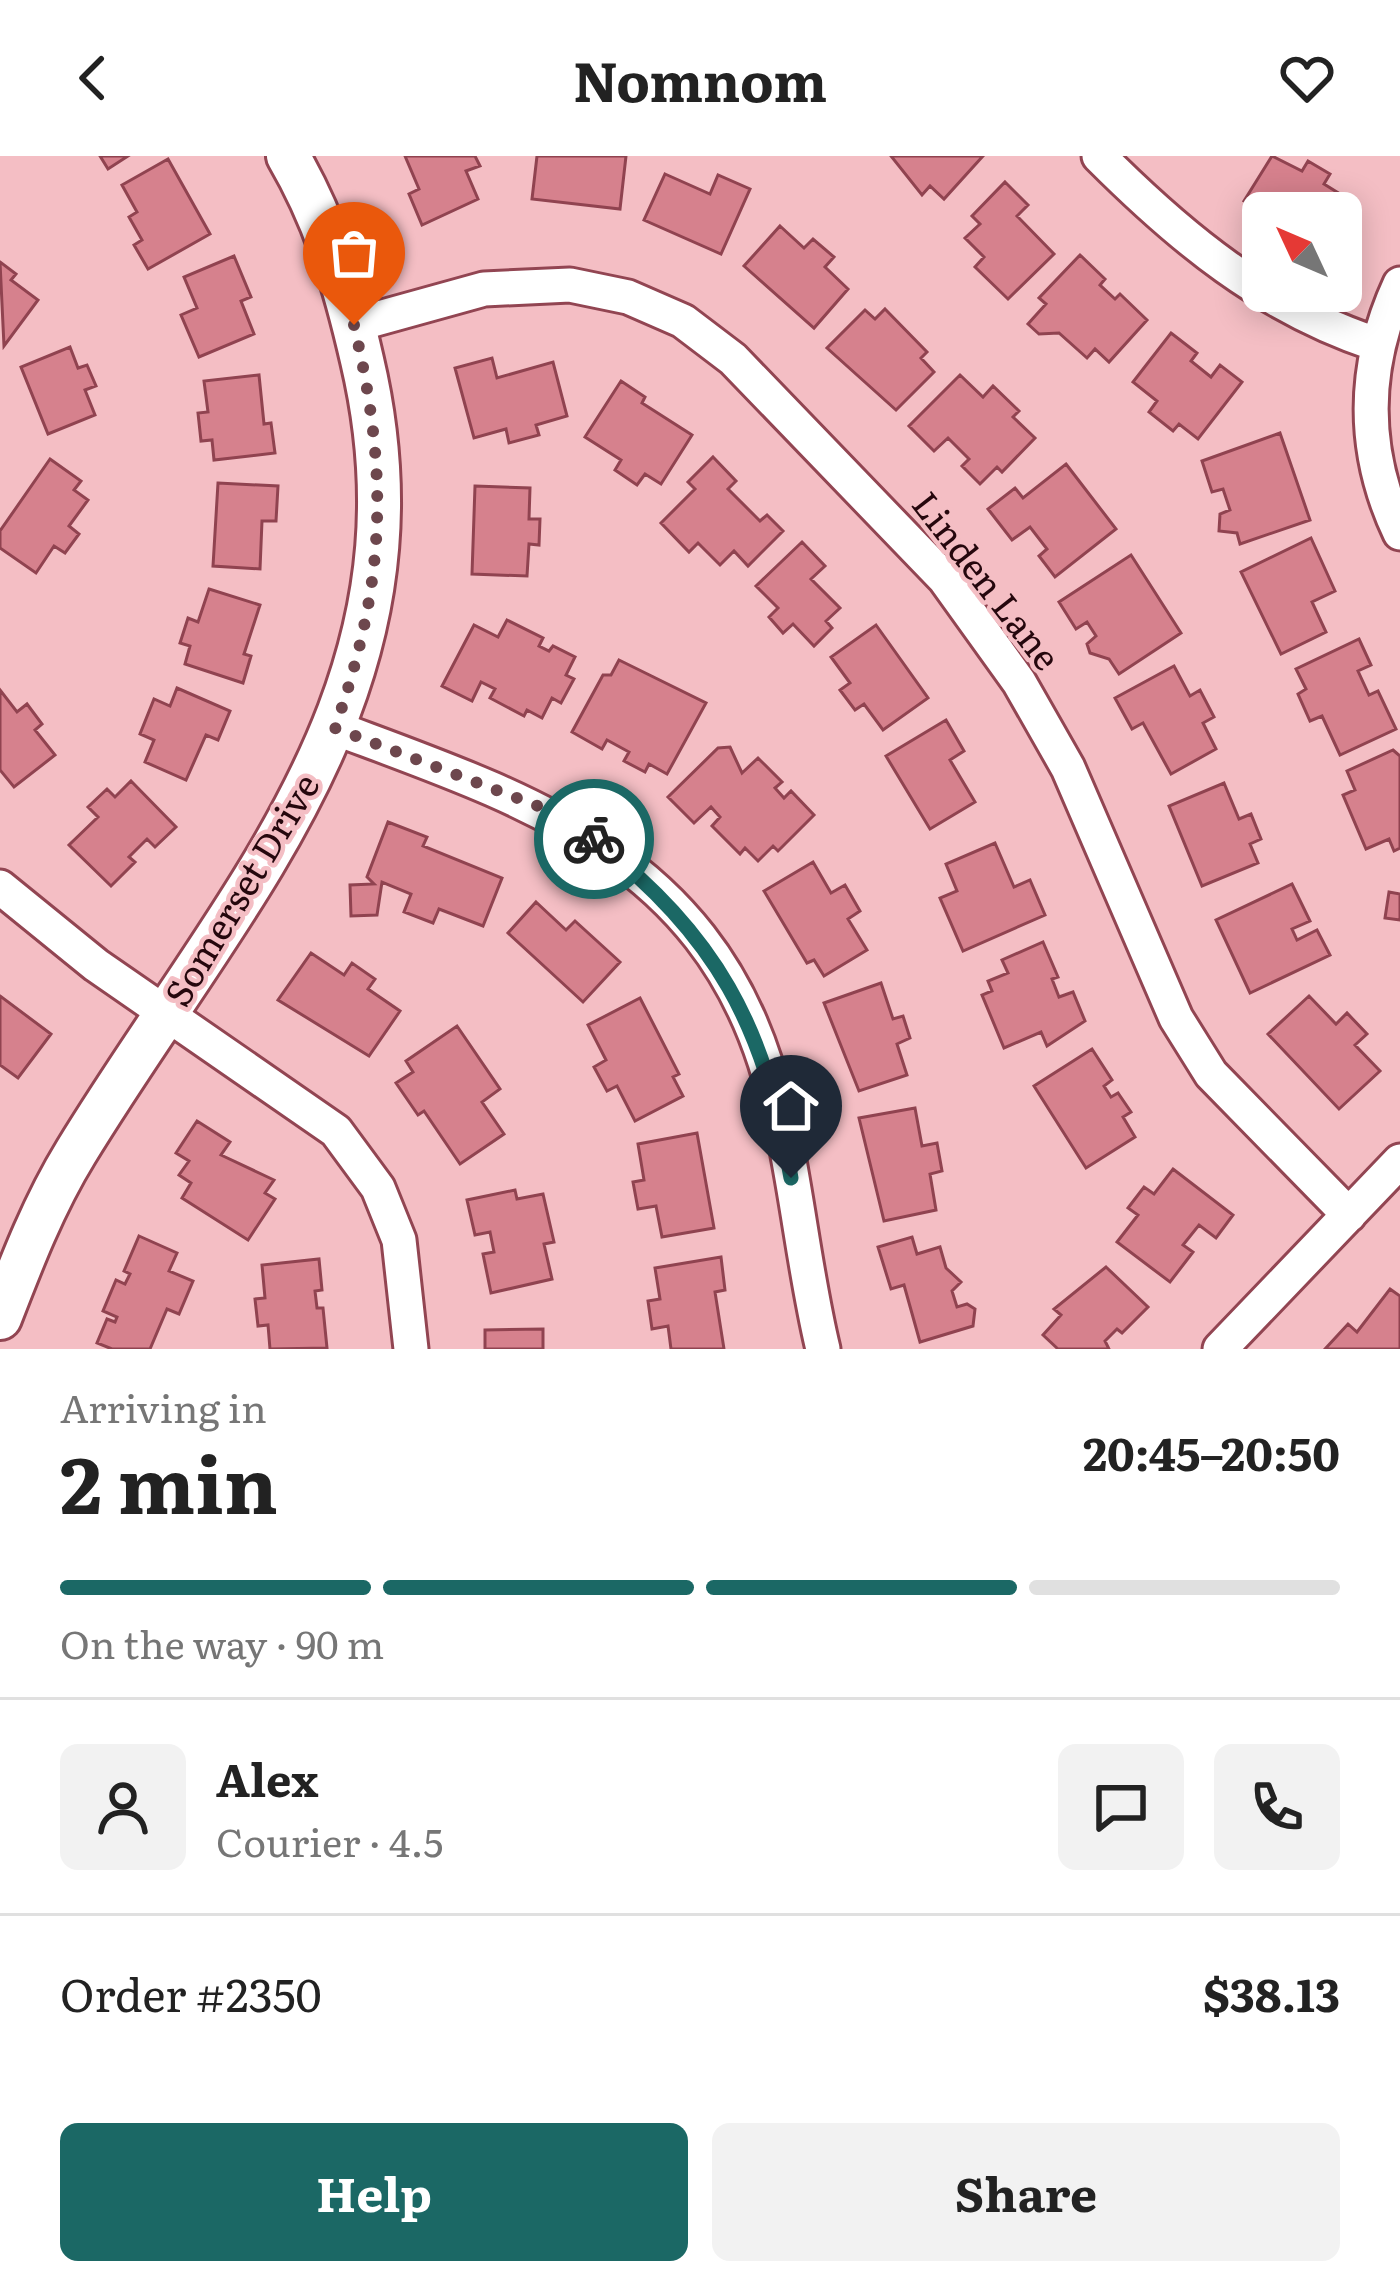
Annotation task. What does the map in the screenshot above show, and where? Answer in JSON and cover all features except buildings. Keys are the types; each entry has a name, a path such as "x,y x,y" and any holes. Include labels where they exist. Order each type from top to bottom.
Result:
{"street":[{"name":"Somerset Drive","path":"0,1318 74,1154 293,817 335,728 356,666 375,569 375,414 332,240 287,156"},
{"path":"1099,156 1177,232 1238,279 1290,310 1376,344"},
{"path":"1400,284 1376,344 1373,449 1400,533"},
{"name":"Linden Lane","path":"354,325 484,289 570,285 628,297 683,321 733,359 874,500 970,613 1069,768 1177,1018 1211,1074 1349,1215"},
{"path":"335,728 538,806 592,837 648,881 695,934 738,1001 764,1058 783,1130 823,1349"},
{"path":"0,887 81,954 310,1108 363,1165 399,1240 411,1349"},
{"path":"1220,1349 1400,1161"}],"way so far":[{"path":"354,325 375,414 379,481 375,569 366,628 335,728 538,806 594,839"}],"route":[{"path":"594,839 648,881 716,963 764,1058 791,1178"}]}
